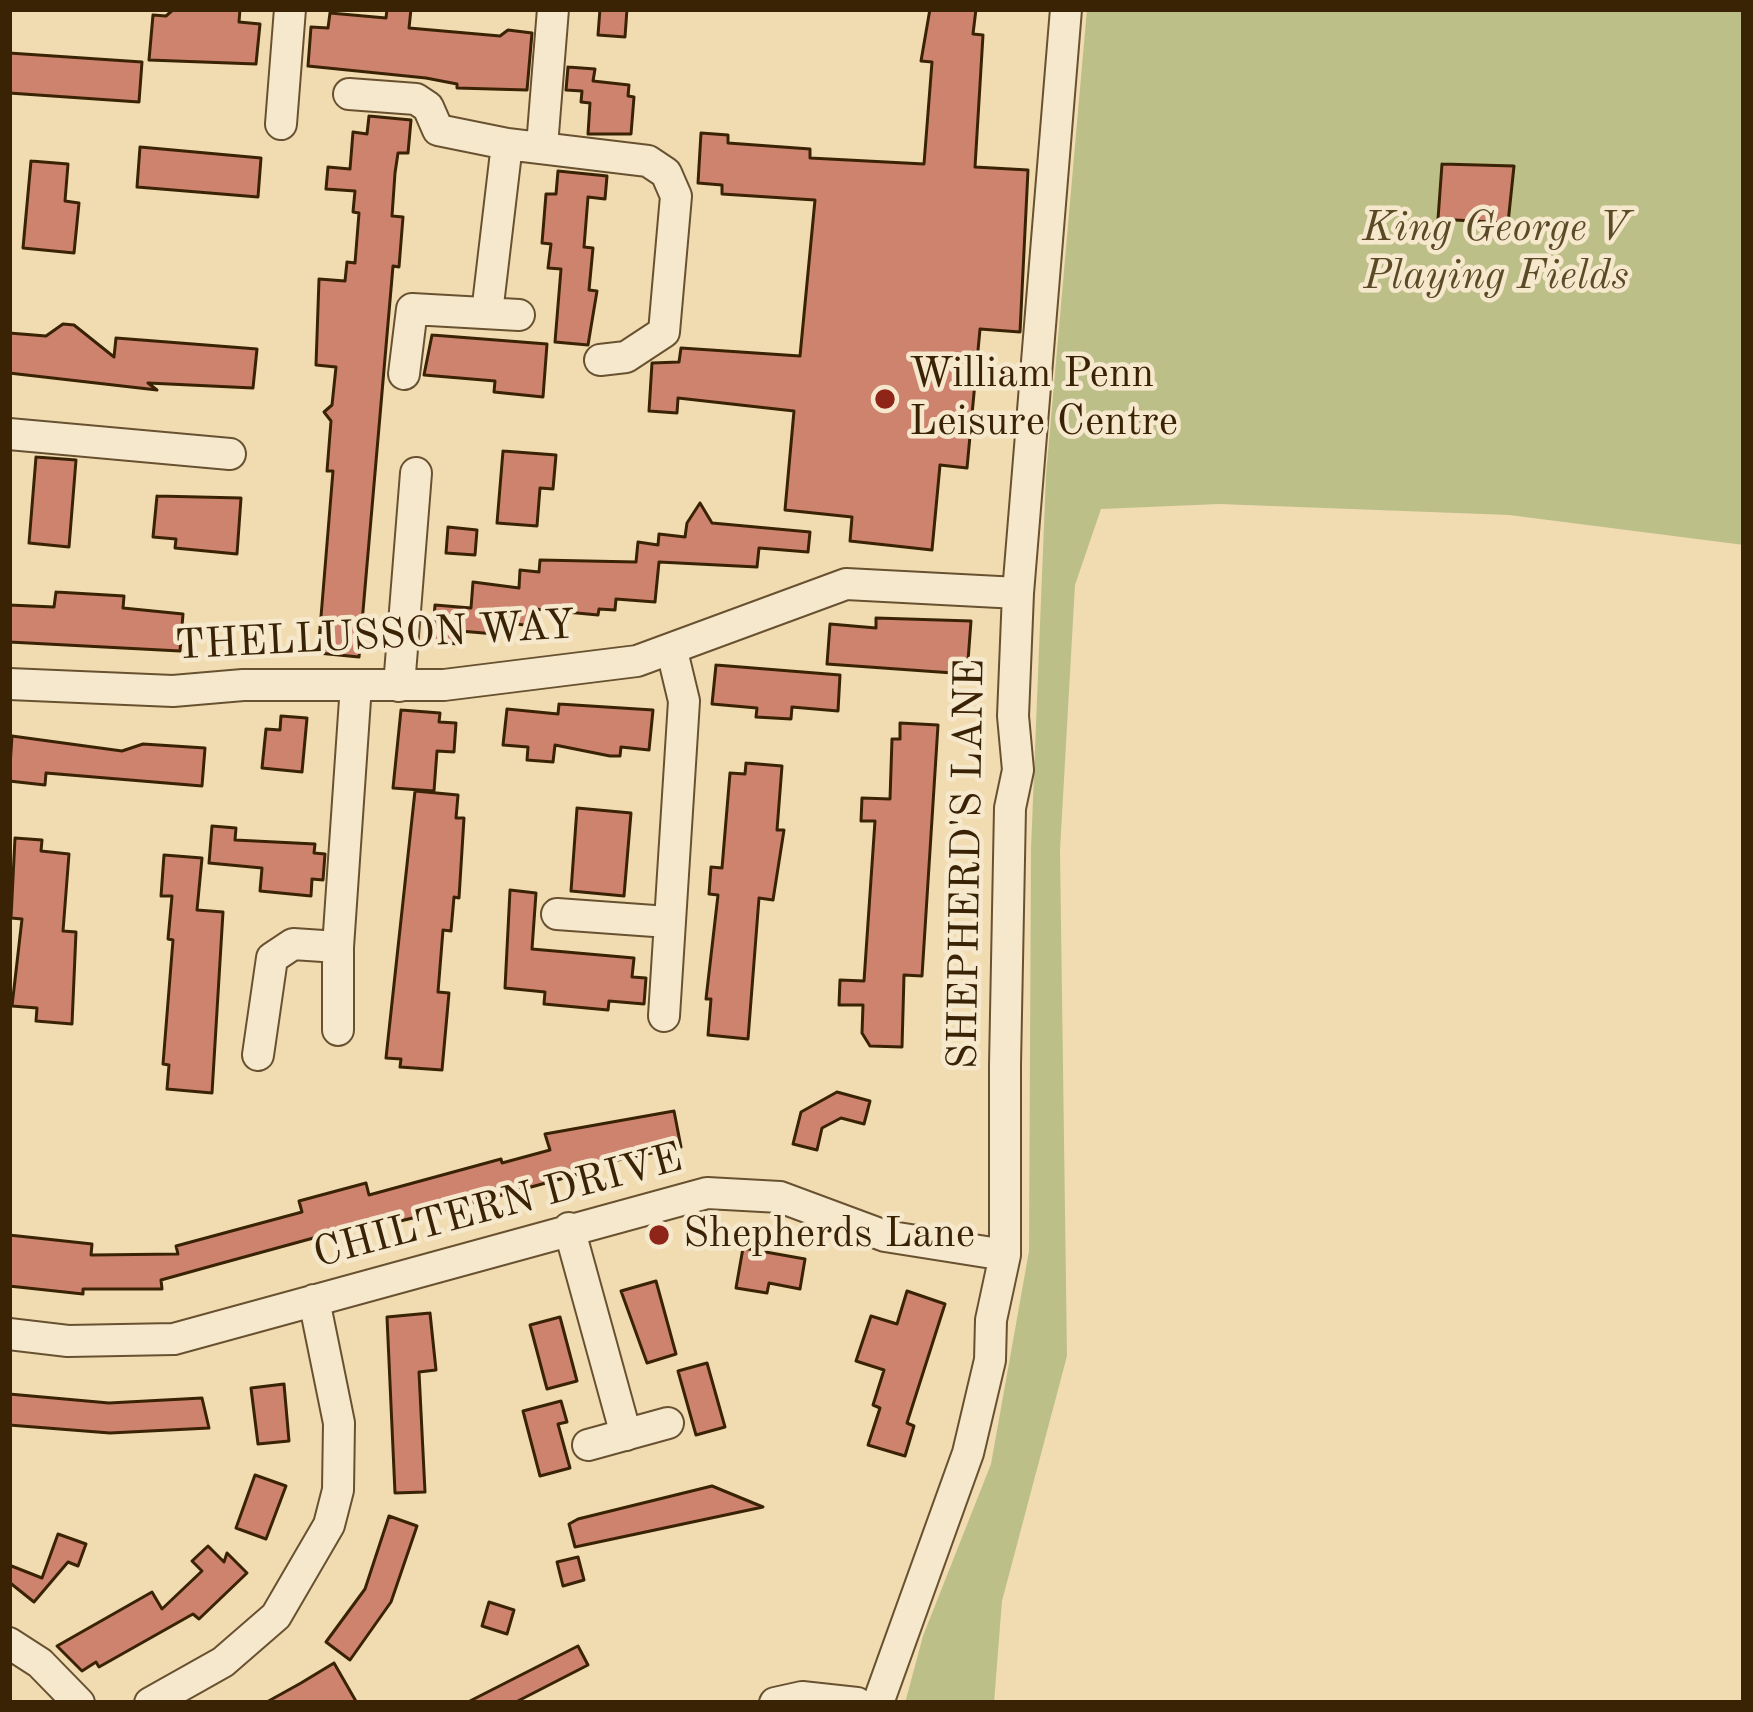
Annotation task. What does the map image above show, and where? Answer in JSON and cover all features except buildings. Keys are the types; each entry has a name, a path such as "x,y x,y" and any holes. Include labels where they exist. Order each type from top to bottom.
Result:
{"street":[{"path":"281,124 290,9"},
{"path":"542,146 553,9"},
{"name":"SHEPHERD'S LANE","path":"878,1703 968,1453 990,1360 991,1320 1005,1255 1005,1041 1010,808 1018,770 1013,716 1018,593 1066,9"},
{"path":"349,94 416,99 428,107 438,130 507,144 648,160 673,184 664,332 626,357 600,360"},
{"path":"487,313 507,144"},
{"path":"404,374 412,309 519,315"},
{"path":"9,434 230,454"},
{"path":"399,686 416,473"},
{"name":"THELLUSSON WAY","path":"9,684 173,691 243,685 399,686 588,670 672,651 846,584 1018,593"},
{"path":"664,1016 684,701 672,651"},
{"path":"338,1030 338,946 356,686"},
{"path":"557,914 668,922"},
{"path":"258,1055 272,958 293,944 338,946"},
{"name":"CHILTERN DRIVE","path":"9,1334 86,1341 174,1339 669,1200 748,1192 822,1208 885,1236 1005,1255"},
{"path":"569,1228 626,1435"},
{"path":"150,1703 223,1662 276,1616 329,1526 338,1490 339,1423 314,1300"},
{"path":"588,1445 668,1423"},
{"path":"9,1643 40,1663 79,1703"},
{"path":"775,1703 802,1697 856,1703"}],"green space":[{"name":"King George V Playing Fields","path":"1087,9 1744,9 1744,545 1509,515 1219,504 1101,509 1075,585 1060,850 1067,1356 1002,1601 994,1703 905,1703 923,1636 991,1464 1029,1251 1031,849 1046,475"}],"place":[{"name":"William Penn Leisure Centre","path":"885,399"},
{"name":"Shepherds Lane","path":"659,1235"}]}
